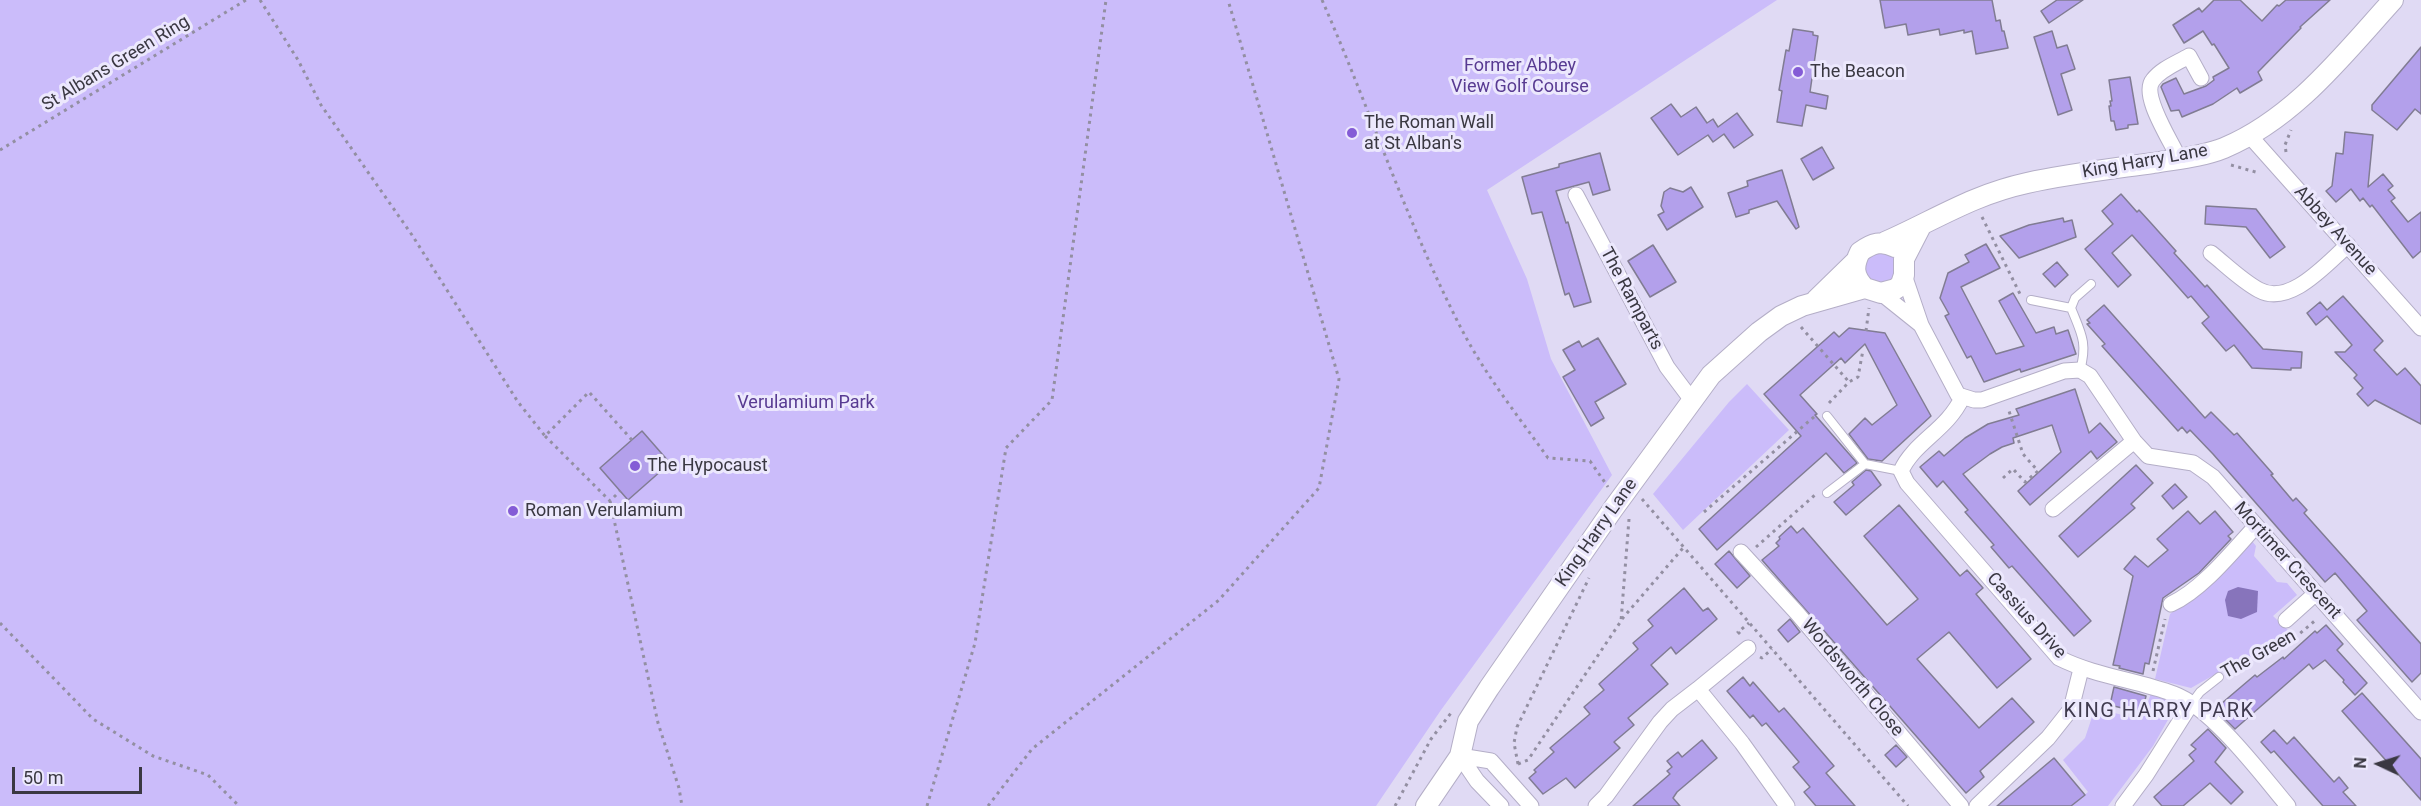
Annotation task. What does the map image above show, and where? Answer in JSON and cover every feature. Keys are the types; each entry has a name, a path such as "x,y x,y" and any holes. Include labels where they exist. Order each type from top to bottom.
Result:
{"street":[{"name":"King Harry Lane","path":"1885,242 1972,199 2024,183 2179,159 2223,148 2249,135 2306,96 2393,0"},
{"path":"2179,159 2159,121 2149,89 2151,81 2189,56 2201,78"},
{"name":"Abbey Avenue","path":"2249,135 2421,328"},
{"name":"The Ramparts","path":"1576,195 1667,367 1691,399"},
{"name":"King Harry Lane","path":"1426,806 1460,756 1468,721 1624,505 1691,399 1711,375 1759,332 1781,316 1815,301 1872,296 1896,289 1901,284 1904,267 1921,226"},
{"path":"1921,325 1872,296 1856,276 1855,262 1860,252 1867,247 1885,242 1900,251 1921,325 1954,391 1962,398 1982,400 2064,371 2080,370"},
{"path":"2211,253 2258,290 2274,295 2297,288 2348,245"},
{"name":"King Harry Lane","path":"1815,301 1855,262"},
{"name":"Mortimer Crescent","path":"2080,370 2096,382 2134,441 2148,456 2193,463 2203,468 2421,712"},
{"path":"1901,471 1905,461 1943,427 1956,412 1962,398"},
{"path":"2053,509 2134,441"},
{"name":"Cassius Drive","path":"1901,471 1907,483 2059,658 2081,669 2176,694 2208,715 2288,806"},
{"path":"2170,603 2180,600 2207,577 2256,526"},
{"name":"Wordsworth Close","path":"1743,555 1797,613 1961,806"},
{"name":"The Green","path":"2286,620 2316,593"},
{"path":"1596,806 1672,709 1748,648"},
{"path":"1977,806 2048,738 2071,709 2081,669"},
{"path":"1698,689 1742,743 1787,806"},
{"path":"2123,806 2191,704"},
{"path":"1460,756 1491,761 1531,806"},
{"path":"1460,756 1477,781 1500,806"}],"lane":[{"path":"2080,370 2085,354 2084,342 2071,308 2076,298 2091,284"},
{"path":"2031,300 2071,308"},
{"path":"1824,414 1865,464 1901,471"},
{"path":"1827,493 1865,464"},
{"name":"The Green","path":"2191,704 2200,692 2219,677"}],"path":[{"name":"St Albans Green Ring","path":"0,150 246,0"},
{"path":"260,0 298,60 321,105 412,235 518,402 545,436 610,501 658,723 680,788 682,806"},
{"path":"927,806 975,643 1006,448 1052,400 1106,0"},
{"path":"988,806 1032,749 1219,600 1319,488 1339,379 1228,0"},
{"path":"1322,0 1434,273 1479,358 1507,403 1548,458 1590,461 1624,505 1620,621"},
{"path":"2287,154 2285,145 2294,123"},
{"path":"1980,212 2019,293 2031,300"},
{"path":"1866,331 1872,296"},
{"path":"1796,322 1850,382"},
{"path":"1828,404 1858,376 1863,350"},
{"path":"545,436 589,392 632,440"},
{"path":"2003,393 2023,454 2038,471 2025,482 2013,469 2003,478"},
{"path":"1704,512 1824,414"},
{"path":"610,501 620,491"},
{"path":"1743,555 1816,493 1827,493"},
{"path":"1638,494 1683,549 1908,806"},
{"path":"1508,779 1518,764 1528,760 1620,621 1683,549"},
{"path":"1518,764 1514,743 1517,727 1593,572"},
{"path":"2150,687 2170,603"},
{"name":"The Green","path":"2219,677 2291,641 2329,608"},
{"path":"0,623 93,719 153,756 208,776 239,806"},
{"path":"1395,806 1431,739 1455,708"}],"green space":[{"name":"Verulamium Park","path":"0,0 1777,0 1487,190 1527,279 1551,359 1612,475 1441,710 1376,806 0,806"},
{"path":"1878,251 1891,254 1899,265 1891,283 1872,283 1864,272 1867,258"},
{"path":"1747,384 1789,430 1683,530 1653,494 1729,402"},
{"path":"2252,541 2256,546 2254,556 2277,582 2287,583 2297,595 2273,616 2291,633 2266,651 2237,662 2191,688 2155,679 2170,614 2220,572 2245,543"},
{"path":"2151,693 2169,698 2173,711 2153,746 2108,806 2072,806 2088,792 2063,760 2085,738 2095,708 2142,720"}],"shaded area":[{"path":"2238,587 2258,591 2257,612 2241,619 2228,616 2225,600 2228,591"}],"building":[{"path":"1880,0 1992,0 1996,21 2000,20 2008,48 1976,54 1972,31 1964,33 1964,30 1940,35 1939,29 1908,35 1906,24 1885,28"},
{"path":"2057,0 2083,0 2049,23 2041,11"},
{"path":"2214,0 2240,0 2262,21 2277,5 2279,6 2286,0 2330,0 2300,27 2258,72 2262,80 2240,93 2237,88 2213,104 2182,117 2179,110 2171,111 2161,87 2163,84 2176,78 2184,94 2206,86 2214,80 2213,77 2229,68 2203,31 2184,43 2173,25 2199,8 2202,12"},
{"name":"The Beacon","path":"1793,29 1813,32 1813,35 1818,36 1810,92 1828,96 1826,109 1806,105 1802,126 1777,122 1782,91 1779,90 1786,50 1789,51"},
{"path":"2052,31 2057,48 2067,45 2075,69 2061,74 2072,110 2058,115 2034,37"},
{"path":"2421,47 2421,114 2415,109 2397,130 2372,110 2372,105"},
{"path":"2130,77 2138,124 2116,130 2114,121 2111,121 2109,106 2112,101 2109,80"},
{"path":"1671,104 1681,117 1696,107 1707,123 1713,119 1718,127 1737,113 1753,135 1734,148 1724,134 1713,142 1708,135 1678,155 1651,118"},
{"path":"2345,132 2373,135 2368,187 2383,174 2393,186 2388,190 2395,198 2391,201 2408,222 2421,212 2421,251 2413,258 2372,205 2370,207 2363,198 2360,201 2351,189 2336,202 2326,191 2332,186 2336,153 2343,154"},
{"path":"1822,147 1834,168 1813,180 1801,159"},
{"path":"1600,153 1610,190 1593,195 1589,182 1556,191 1566,223 1568,222 1591,302 1574,307 1569,293 1565,295 1542,212 1532,214 1522,177"},
{"path":"1782,170 1799,227 1796,229 1777,201 1736,217 1728,193 1748,186 1747,181"},
{"path":"1691,187 1703,207 1667,230 1658,215 1664,212 1661,206 1664,192 1670,188 1683,192"},
{"path":"2121,194 2137,212 2139,210 2150,222 2176,251 2174,253 2205,287 2207,285 2263,349 2302,352 2301,368 2291,368 2291,370 2252,368 2234,345 2226,351 2202,323 2209,317 2191,296 2188,298 2132,235 2112,253 2131,275 2118,287 2085,249 2113,224 2102,211"},
{"path":"2206,206 2256,209 2285,247 2270,258 2246,227 2205,224"},
{"path":"2063,218 2064,222 2072,220 2076,237 2019,258 2000,236 2029,225"},
{"path":"1986,244 2000,268 1961,287 1996,354 2024,346 1999,301 2013,293 2036,333 2054,327 2056,334 2068,330 2076,354 2021,372 2020,369 1984,382 1971,356 1967,358 1945,316 1949,314 1940,298 1948,273 1969,262 1965,255"},
{"path":"1653,245 1676,282 1650,297 1628,261"},
{"path":"2057,262 2068,275 2055,287 2043,274"},
{"path":"2343,296 2383,341 2374,350 2397,375 2405,368 2421,386 2421,424 2375,400 2368,406 2357,394 2363,388 2354,378 2357,375 2335,352 2345,352 2352,345 2327,316 2316,325 2307,313 2320,302 2327,310"},
{"path":"2104,305 2205,418 2211,412 2234,435 2237,433 2293,501 2296,498 2307,510 2304,513 2421,644 2421,673 2412,682 2357,620 2367,611 2335,573 2325,582 2213,454 2190,430 2187,433 2182,427 2178,431 2102,346 2105,344 2087,324 2090,323 2087,320"},
{"path":"1849,328 1885,333 1931,416 1882,461 1868,459 1849,434 1865,418 1872,425 1897,405 1865,344 1845,363 1841,358 1800,395 1857,463 1844,473 1826,453 1717,550 1699,529 1801,436 1764,394 1834,332 1839,337"},
{"path":"1598,338 1626,384 1595,402 1604,418 1591,426 1563,377 1575,370 1563,350 1579,341 1582,347"},
{"path":"2075,389 2089,433 2100,423 2117,442 2097,459 2091,451 2030,505 2018,491 2061,452 2052,425 2013,438 2014,443 1990,454 1963,474 2091,621 2074,636 2012,566 2009,568 1991,547 1994,545 1965,512 1968,510 1943,481 1937,487 1920,467 1939,451 1944,456 1965,438 1988,424 2019,415 2016,409"},
{"name":"The Hypocaust","path":"642,431 670,463 628,500 600,468"},
{"path":"2136,465 2153,483 2131,504 2135,508 2078,557 2059,536"},
{"path":"1866,470 1871,471 1881,485 1846,515 1834,502 1854,485 1852,482"},
{"path":"2175,484 2187,497 2173,509 2162,496"},
{"path":"1899,505 1960,576 1967,570 1983,588 1976,594 2031,659 1997,688 1949,632 1917,659 1979,728 2012,698 2034,722 1980,771 1984,777 1966,793 1762,560 1779,546 1776,543 1779,537 1791,526 1797,533 1803,528 1887,625 1918,599 1864,536"},
{"path":"2188,511 2200,524 2215,511 2233,532 2228,536 2231,539 2199,573 2163,598 2149,664 2145,663 2143,674 2119,668 2120,666 2113,665 2133,576 2124,569 2135,556 2148,567 2168,550 2157,539"},
{"path":"1729,551 1750,576 1737,588 1715,564"},
{"path":"1684,588 1703,611 1708,608 1717,619 1676,654 1671,647 1651,665 1668,684 1628,718 1634,725 1614,742 1620,748 1575,788 1566,778 1543,794 1529,778 1536,772 1534,770 1554,752 1550,748 1590,714 1584,707 1604,690 1599,684 1638,649 1633,643 1653,626 1648,620"},
{"path":"1790,619 1800,632 1788,642 1778,630"},
{"path":"2326,625 2343,644 2337,650 2367,683 2355,695 2325,660 2313,669 2309,664 2235,729 2215,709 2255,675 2257,677 2283,657 2284,659 2315,631 2317,633"},
{"path":"1743,677 1750,686 1753,682 1779,712 1784,708 1834,766 1826,773 1855,806 1816,806 1804,792 1810,787 1793,767 1799,762 1766,723 1762,726 1753,715 1750,718 1727,691"},
{"path":"2114,687 2146,696 2142,713 2110,705"},
{"path":"2362,693 2421,759 2421,800 2342,711"},
{"path":"2208,729 2226,748 2215,762 2243,792 2231,804 2210,783 2183,806 2162,806 2154,797 2194,761 2189,755 2196,749 2191,745"},
{"path":"2274,730 2287,744 2294,737 2334,782 2339,777 2348,788 2343,792 2356,806 2323,806 2274,751 2271,753 2261,742"},
{"path":"1702,740 1717,758 1677,792 1673,798 1680,806 1633,806 1670,774 1667,771 1672,767 1667,761 1678,752 1682,757"},
{"path":"1896,745 1907,757 1896,767 1885,755"},
{"path":"2054,758 2085,795 2071,806 1997,806"}],"place":[{"name":"The Beacon","path":"1798,72"},
{"name":"The Roman Wall at St Alban's","path":"1352,133"},
{"name":"The Hypocaust","path":"635,466"},
{"name":"Roman Verulamium","path":"513,511"}],"district":[{"name":"KING HARRY PARK","path":"2159,712"}],"park label":[{"name":"Former Abbey View Golf Course","path":"1520,76"}]}
